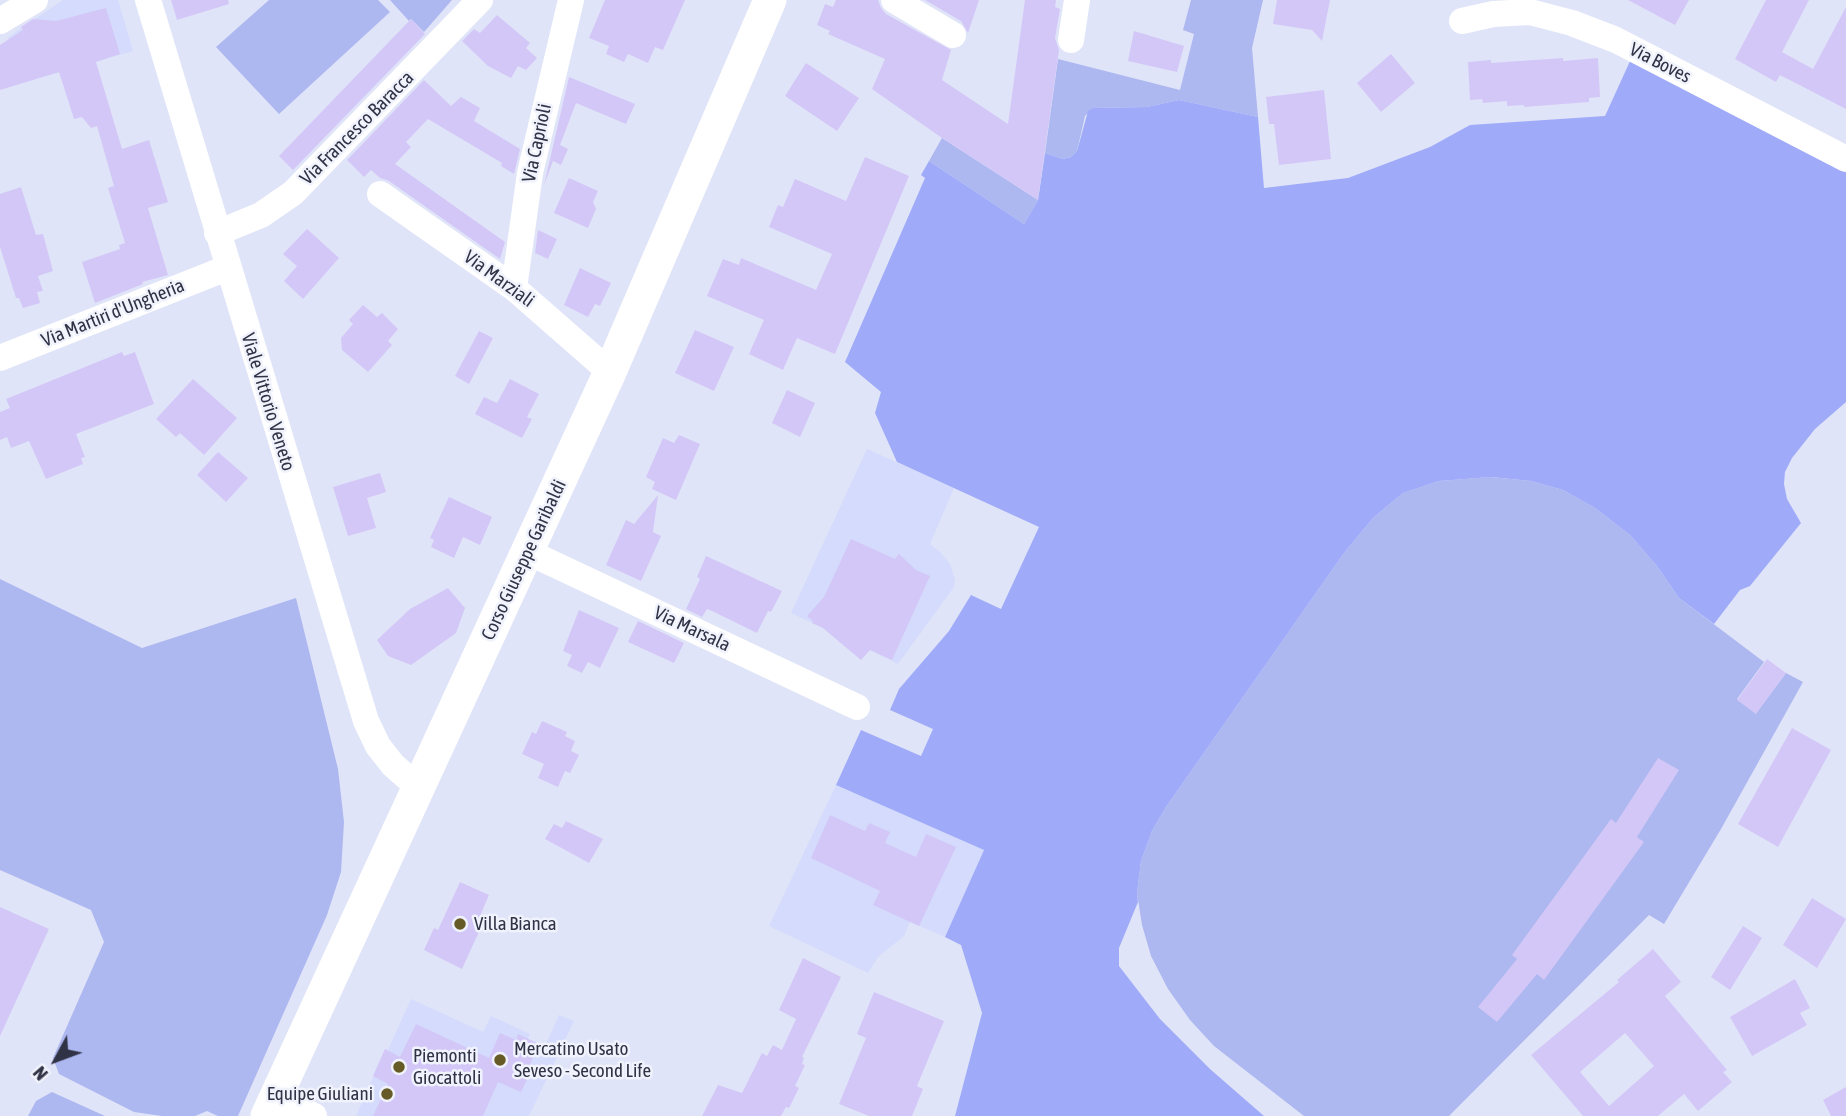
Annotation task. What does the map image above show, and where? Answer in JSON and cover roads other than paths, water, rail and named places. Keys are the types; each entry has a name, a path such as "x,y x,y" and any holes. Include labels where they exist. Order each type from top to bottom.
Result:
{"main road":[{"name":"Corso Giuseppe Garibaldi","path":"271,1107 610,372 770,0"}],"street":[{"path":"1,20 35,0"},
{"name":"Viale Vittorio Veneto","path":"148,0 366,721 378,746 393,765 419,788"},
{"name":"Via Francesco Baracca","path":"217,233 261,215 293,193 479,0"},
{"name":"Via Caprioli","path":"514,288 530,173 571,0"},
{"path":"894,0 953,36"},
{"path":"1071,40 1077,0"},
{"name":"Via Boves","path":"1462,21 1493,14 1530,12 1572,23 1616,40 1846,159"},
{"name":"Via Marziali","path":"380,194 514,288 610,372"},
{"name":"Via Martiri d'Ungheria","path":"0,358 227,268"},
{"name":"Via Marsala","path":"528,552 857,707"},
{"path":"271,1107 314,1116"}],"place":[{"name":"Villa Bianca","path":"460,924"},
{"name":"Mercatino Usato Seveso - Second Life","path":"500,1060"},
{"name":"Piemonti Giocattoli","path":"399,1067"},
{"name":"Equipe Giuliani","path":"387,1094"}]}
